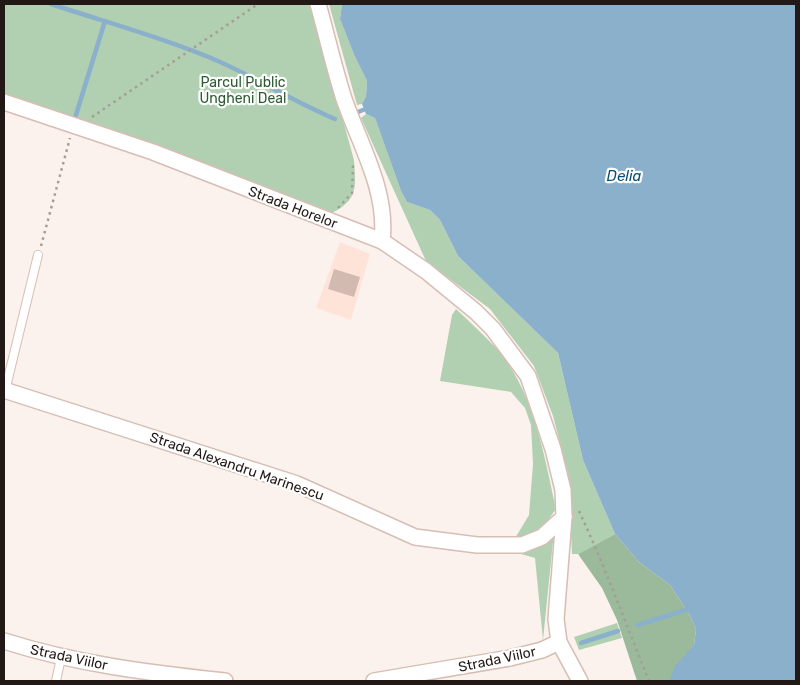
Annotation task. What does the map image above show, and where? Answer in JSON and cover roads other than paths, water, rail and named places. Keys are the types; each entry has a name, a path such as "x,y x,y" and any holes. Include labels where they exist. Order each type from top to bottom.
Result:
{"street":[{"path":"318,4 345,101 379,196 383,227 382,241"},
{"name":"Strada Horelor","path":"4,102 186,164 260,196 382,241 426,271 476,312 493,329 518,362 533,387 560,476 565,504 564,517"},
{"name":"Strada Alexandru Marinescu","path":"4,392 297,484 415,537 477,544 522,545 542,537 564,517"},
{"path":"564,517 556,619 559,642 580,681"},
{"name":"Strada Viilor","path":"4,641 61,658 142,671 225,681"},
{"name":"Strada Viilor","path":"374,681 510,658 542,650 559,642"}],"lane":[{"path":"4,392 38,255"},
{"path":"56,681 61,658"}],"water":[{"name":"Delia","path":"342,4 796,4 796,681 669,681 675,666 694,645 696,629 689,614 670,585 639,562 615,534 583,460 558,353 458,256 440,220 430,210 407,202 401,191 375,118 366,114 362,104 366,96 367,81 340,19"}],"waterway":[{"path":"51,4 152,36 211,58 335,119"},
{"path":"75,118 105,21"},
{"path":"358,112 368,108"},
{"path":"638,625 692,608"},
{"path":"581,643 618,631"}],"park label":[{"name":"Parcul Public Ungheni Deal","path":"243,90"}]}
